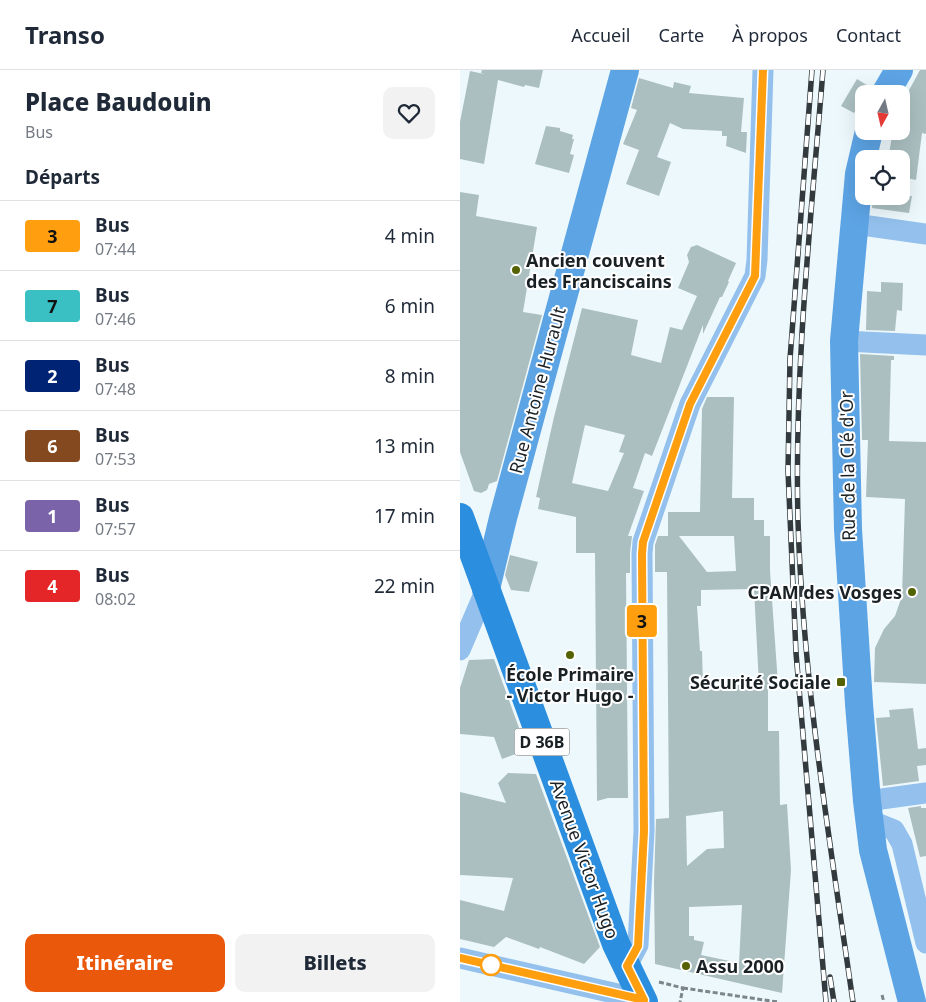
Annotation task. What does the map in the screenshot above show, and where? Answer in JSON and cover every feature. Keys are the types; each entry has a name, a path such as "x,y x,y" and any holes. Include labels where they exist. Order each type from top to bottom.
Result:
{"main road":[{"name":"Avenue Victor Hugo","path":"460,516 614,938 646,1001"}],"street":[{"name":"Rue Antoine Hurault","path":"460,650 486,589 503,518 625,70"},
{"path":"627,966 638,946 644,831 643,542 690,404 755,276 763,70"},
{"path":"890,85 899,70"},
{"name":"Rue de la Clé d'Or","path":"867,140 859,174 844,341 848,529 854,642 873,850 912,1002"},
{"path":"855,224 926,234"},
{"path":"844,341 926,345"},
{"path":"868,811 926,793"},
{"path":"868,811 894,830 902,844 926,943"},
{"path":"460,958 646,1001"}],"path":[{"path":"683,988 778,1002"},
{"path":"882,995 884,1002"}],"building":[{"path":"482,70 543,70 539,88 525,85 524,87 498,80 484,164 460,159 460,122 470,71 484,74 481,73"},
{"path":"920,70 926,70 926,134 922,133 916,180 910,179 910,150 890,150 891,140 910,140 910,88"},
{"path":"639,78 673,88 674,82 691,86 689,93 744,98 741,132 747,132 746,153 726,146 727,136 722,136 722,131 683,129 670,123 657,157 671,162 659,196 626,184 639,150 623,144 637,110 631,108"},
{"path":"857,79 867,85 855,85 854,113 841,106"},
{"path":"546,126 560,128 560,131 573,135 572,139 574,139 570,154 574,155 569,173 535,164"},
{"path":"460,192 479,195 476,216 537,227 523,312 542,315 497,481 489,484 487,490 481,493 474,491 460,452"},
{"path":"910,196 912,196 909,213 872,208 872,205 910,205"},
{"path":"697,245 736,263 729,282 703,334 703,325 652,456 645,453 633,488 644,491 628,536 632,536 630,573 626,573 628,798 608,798 597,801 595,553 576,553 576,517 538,509 540,498 536,497 582,308 638,320 631,355 661,363 670,327 682,330 697,296 678,288 689,262 687,255 691,247","holes":["585,425 625,435 619,452 624,453 608,491 572,483"]},
{"path":"881,282 903,283 902,311 897,310 895,331 866,330 867,291 881,292"},
{"path":"860,354 894,356 894,360 891,360 889,441 926,442 926,684 874,682 875,648 884,629 895,616 902,596 905,499 866,497 868,440 862,440"},
{"path":"707,397 734,397 732,498 754,498 754,520 764,520 764,536 770,536 770,571 778,684 768,685 768,731 779,731 780,805 787,804 791,870 782,993 655,964 654,882 656,819 669,818 667,572 655,572 655,545 658,536 668,536 668,512 700,512 702,409","holes":["679,536 734,536 736,571 707,572","754,589 759,685 703,685 702,651 700,651 697,606 701,606 701,590","723,811 724,848 707,849 687,866 686,816","742,905 739,963 701,955 704,942 694,940 694,936 689,936 689,907"]},
{"path":"510,555 538,562 529,592 511,590 505,575"},
{"path":"494,659 527,750 502,759 494,737 460,734 460,688 469,660"},
{"path":"913,708 918,749 926,748 926,765 917,766 919,781 883,786 876,718 890,717 889,710"},
{"path":"508,773 536,774 600,947 584,964 540,947 539,949 506,937 494,947 460,939 460,900 504,911 513,878 460,875 460,792 506,803 498,783"},
{"path":"921,806 921,808 926,808 926,856 920,857 908,808"}],"railway":[{"path":"812,70 790,359 788,471 796,653 826,1002"},
{"path":"823,70 804,295 797,464 798,521 805,642 819,762 853,1002"},
{"path":"830,977 834,1002"}],"bus line":[{"name":"3","path":"460,958 644,1000 627,966 638,946 644,831 643,542 690,404 755,276 763,70"}],"place":[{"name":"Ancien couvent des Franciscains","path":"516,270"},
{"name":"CPAM des Vosges","path":"912,592"},
{"name":"École Primaire - Victor Hugo -","path":"570,655"},
{"name":"Sécurité Sociale","path":"841,682"},
{"name":"Assu 2000","path":"686,966"}]}
